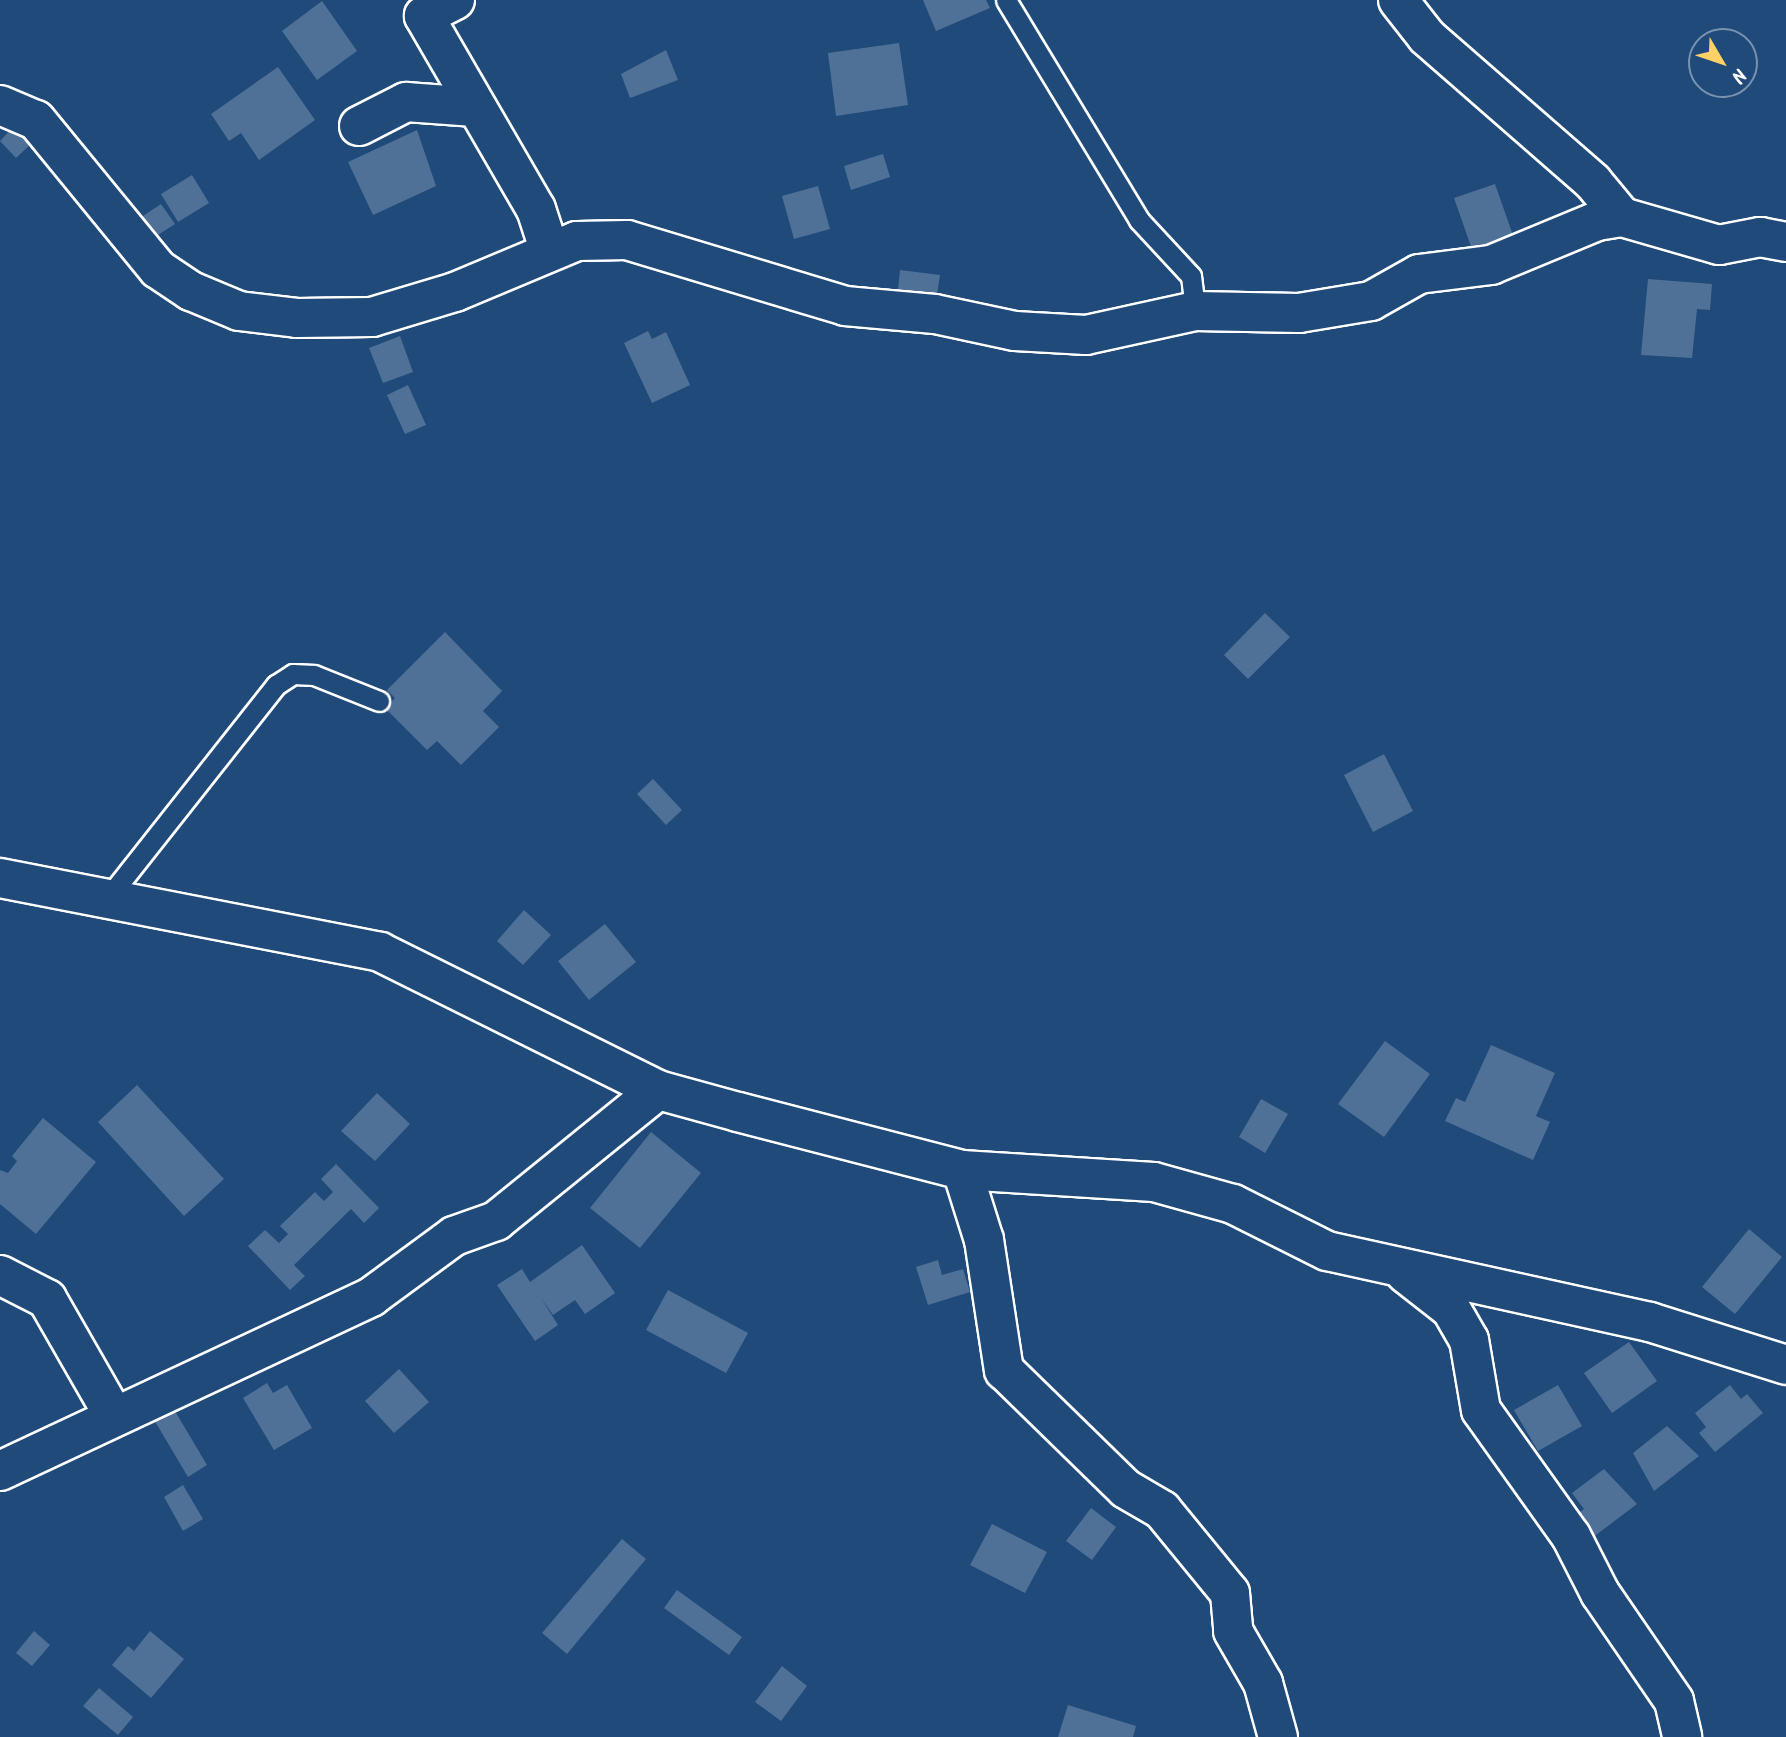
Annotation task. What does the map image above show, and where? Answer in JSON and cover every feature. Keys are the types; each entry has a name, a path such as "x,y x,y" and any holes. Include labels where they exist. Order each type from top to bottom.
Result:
{"street":[{"path":"455,0 424,16 536,209 549,249"},
{"path":"1398,0 1427,37 1593,182 1622,217"},
{"path":"359,125 405,102 475,107"},
{"path":"0,105 36,120 158,269 191,291 239,311 297,318 372,317 455,292 549,249 578,241 627,240 845,306 935,314 1015,331 1086,335 1195,311 1299,313 1371,301 1419,274 1491,265 1597,221 1622,217 1718,245 1760,237 1786,242"},
{"path":"0,878 380,952 658,1090 962,1170 1154,1182 1233,1204 1327,1251 1650,1322 1786,1365"},
{"path":"0,1471 372,1297 454,1236 496,1221 658,1090"},
{"path":"962,1170 984,1240 1004,1370 1126,1489 1162,1510 1230,1593 1233,1631 1263,1684 1278,1737"},
{"path":"1395,1266 1451,1309 1469,1340 1481,1410 1571,1536 1600,1593 1674,1701 1682,1737"},
{"path":"0,1275 47,1299 114,1416"}],"lane":[{"path":"1006,0 1139,220 1191,276 1195,311"},
{"path":"107,899 276,685 293,674 314,675 379,701"}],"building":[{"path":"923,0 986,0 990,8 936,31"},
{"path":"322,1 357,51 317,80 282,31"},
{"path":"899,43 908,105 836,116 828,53"},
{"path":"666,50 678,80 630,98 621,74"},
{"path":"278,67 315,120 259,160 241,133 229,141 211,114"},
{"path":"16,124 33,142 16,158 0,141"},
{"path":"417,130 436,186 373,215 348,162"},
{"path":"883,154 890,177 851,190 844,166"},
{"path":"192,175 209,203 178,222 161,194"},
{"path":"1495,184 1515,241 1474,255 1454,198"},
{"path":"818,186 830,229 794,239 782,196"},
{"path":"161,204 175,224 150,240 137,220"},
{"path":"900,270 940,275 937,295 898,290"},
{"path":"1648,279 1712,284 1710,310 1697,309 1692,358 1641,355"},
{"path":"648,331 652,339 666,332 690,385 652,403 624,343"},
{"path":"400,336 413,372 383,383 369,348"},
{"path":"408,385 426,425 405,434 387,395"},
{"path":"1265,613 1290,637 1248,679 1224,655"},
{"path":"445,632 502,691 483,711 499,727 461,765 437,741 427,750 385,708 395,698 387,690"},
{"path":"1384,754 1413,811 1373,832 1344,775"},
{"path":"653,779 682,810 666,825 637,794"},
{"path":"524,910 551,935 523,965 497,941"},
{"path":"605,924 636,962 589,1000 558,961"},
{"path":"1385,1041 1430,1074 1384,1137 1338,1104"},
{"path":"1491,1045 1555,1073 1536,1116 1550,1122 1533,1160 1445,1121 1456,1098 1465,1102"},
{"path":"137,1085 224,1179 184,1216 98,1122"},
{"path":"377,1093 410,1124 375,1161 341,1131"},
{"path":"1261,1099 1288,1114 1265,1153 1239,1137"},
{"path":"43,1118 96,1162 36,1234 0,1204 0,1170 8,1173 17,1161 12,1156"},
{"path":"651,1132 701,1173 640,1248 590,1208"},
{"path":"336,1164 379,1208 364,1223 351,1209 294,1265 305,1276 290,1290 248,1246 265,1230 279,1243 288,1234 280,1226 315,1192 324,1201 333,1192 321,1179"},
{"path":"1749,1229 1782,1257 1735,1314 1702,1287"},
{"path":"582,1245 615,1293 585,1314 575,1300 553,1315 541,1298 558,1325 535,1341 497,1285 522,1269 530,1282"},
{"path":"938,1260 942,1275 963,1269 970,1292 928,1305 916,1267"},
{"path":"668,1290 748,1333 726,1373 646,1330"},
{"path":"1629,1342 1657,1381 1612,1413 1584,1373"},
{"path":"399,1369 429,1402 394,1433 365,1401"},
{"path":"267,1383 273,1393 287,1385 312,1428 274,1450 243,1398"},
{"path":"1558,1385 1582,1426 1538,1451 1514,1410"},
{"path":"1730,1385 1741,1399 1747,1394 1763,1413 1715,1452 1699,1433 1706,1427 1695,1413"},
{"path":"166,1396 207,1465 188,1477 147,1408"},
{"path":"1667,1426 1699,1456 1654,1491 1633,1453"},
{"path":"1604,1469 1637,1504 1592,1538 1575,1516 1584,1509 1572,1493"},
{"path":"183,1485 203,1519 183,1531 164,1497"},
{"path":"1091,1508 1116,1527 1092,1560 1066,1541"},
{"path":"992,1524 1047,1552 1025,1593 970,1565"},
{"path":"622,1539 646,1559 567,1654 542,1633"},
{"path":"677,1590 742,1637 729,1655 664,1608"},
{"path":"34,1631 50,1645 32,1666 16,1653"},
{"path":"150,1631 184,1659 151,1698 112,1665 128,1646 134,1651"},
{"path":"782,1666 807,1686 781,1721 755,1702"},
{"path":"99,1688 133,1717 118,1735 83,1706"},
{"path":"1068,1705 1136,1726 1133,1737 1058,1737"}]}
